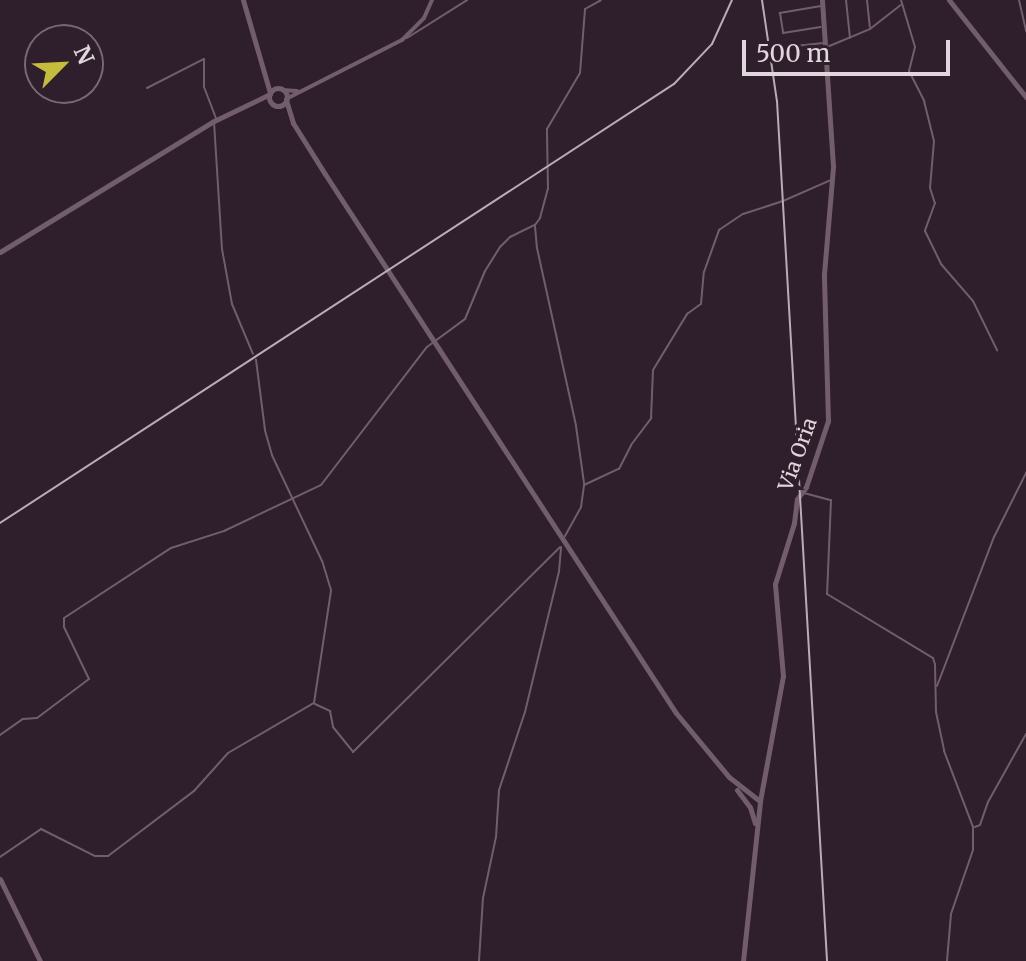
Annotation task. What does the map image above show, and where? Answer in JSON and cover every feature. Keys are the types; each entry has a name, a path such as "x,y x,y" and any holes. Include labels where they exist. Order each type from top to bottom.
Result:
{"main road":[{"path":"243,0 274,105 293,123 676,713 745,800 756,829"},
{"path":"949,0 1026,97"},
{"name":"Via Oria","path":"743,961 759,803 783,670 775,584 796,518 796,501 803,492 828,421 824,274 833,140 822,3"},
{"path":"265,68 282,89 293,123"},
{"path":"0,252 215,120 282,89"},
{"path":"247,106 274,105 286,100"},
{"path":"712,758 740,789 759,803"},
{"path":"740,789 748,792 756,790 764,776"},
{"path":"745,800 759,803"},
{"path":"0,879 40,961"}],"street":[{"path":"402,40 424,18 432,0"},
{"path":"286,100 402,40 467,0"},
{"path":"314,703 330,711 333,727 353,752 563,542 581,507 584,485 562,351 537,248 535,225 548,189 547,129 581,70 586,0"},
{"path":"586,7 601,0"},
{"path":"850,39 846,0 854,0"},
{"path":"867,0 870,29"},
{"path":"1019,0 1026,31"},
{"path":"776,48 825,45 850,39 870,29 901,2 915,47 909,71 924,101 934,141 930,188 935,203 925,231 941,264 973,301 997,350"},
{"path":"822,3 780,13 783,33 824,26"},
{"path":"147,88 204,59 204,87 215,120 222,249 232,304 253,354"},
{"path":"282,89 303,90"},
{"path":"584,485 619,469 631,445 651,418 653,370 687,314 701,304 705,294 704,272 719,230 743,214 813,190 832,179"},
{"path":"0,735 23,719 37,718 89,679 64,627 64,618 171,548 224,531 294,500 331,476 351,443 389,401 427,347 465,319 486,268 505,241 535,225"},
{"path":"256,360 265,430 272,455 331,590 314,703"},
{"path":"936,687 994,537 1026,473"},
{"path":"803,492 831,500 827,594 933,658 936,712 944,751 973,827 973,850 951,914 947,961"},
{"path":"479,961 483,898 496,837 499,790 525,712 559,571 563,542"},
{"path":"0,857 41,829 95,856 108,856 194,791 228,753 314,703"},
{"path":"973,827 980,825 988,802 1026,734"}],"railway":[{"path":"0,523 674,84 712,44 732,0"},
{"path":"762,0 777,101 827,961"}]}
